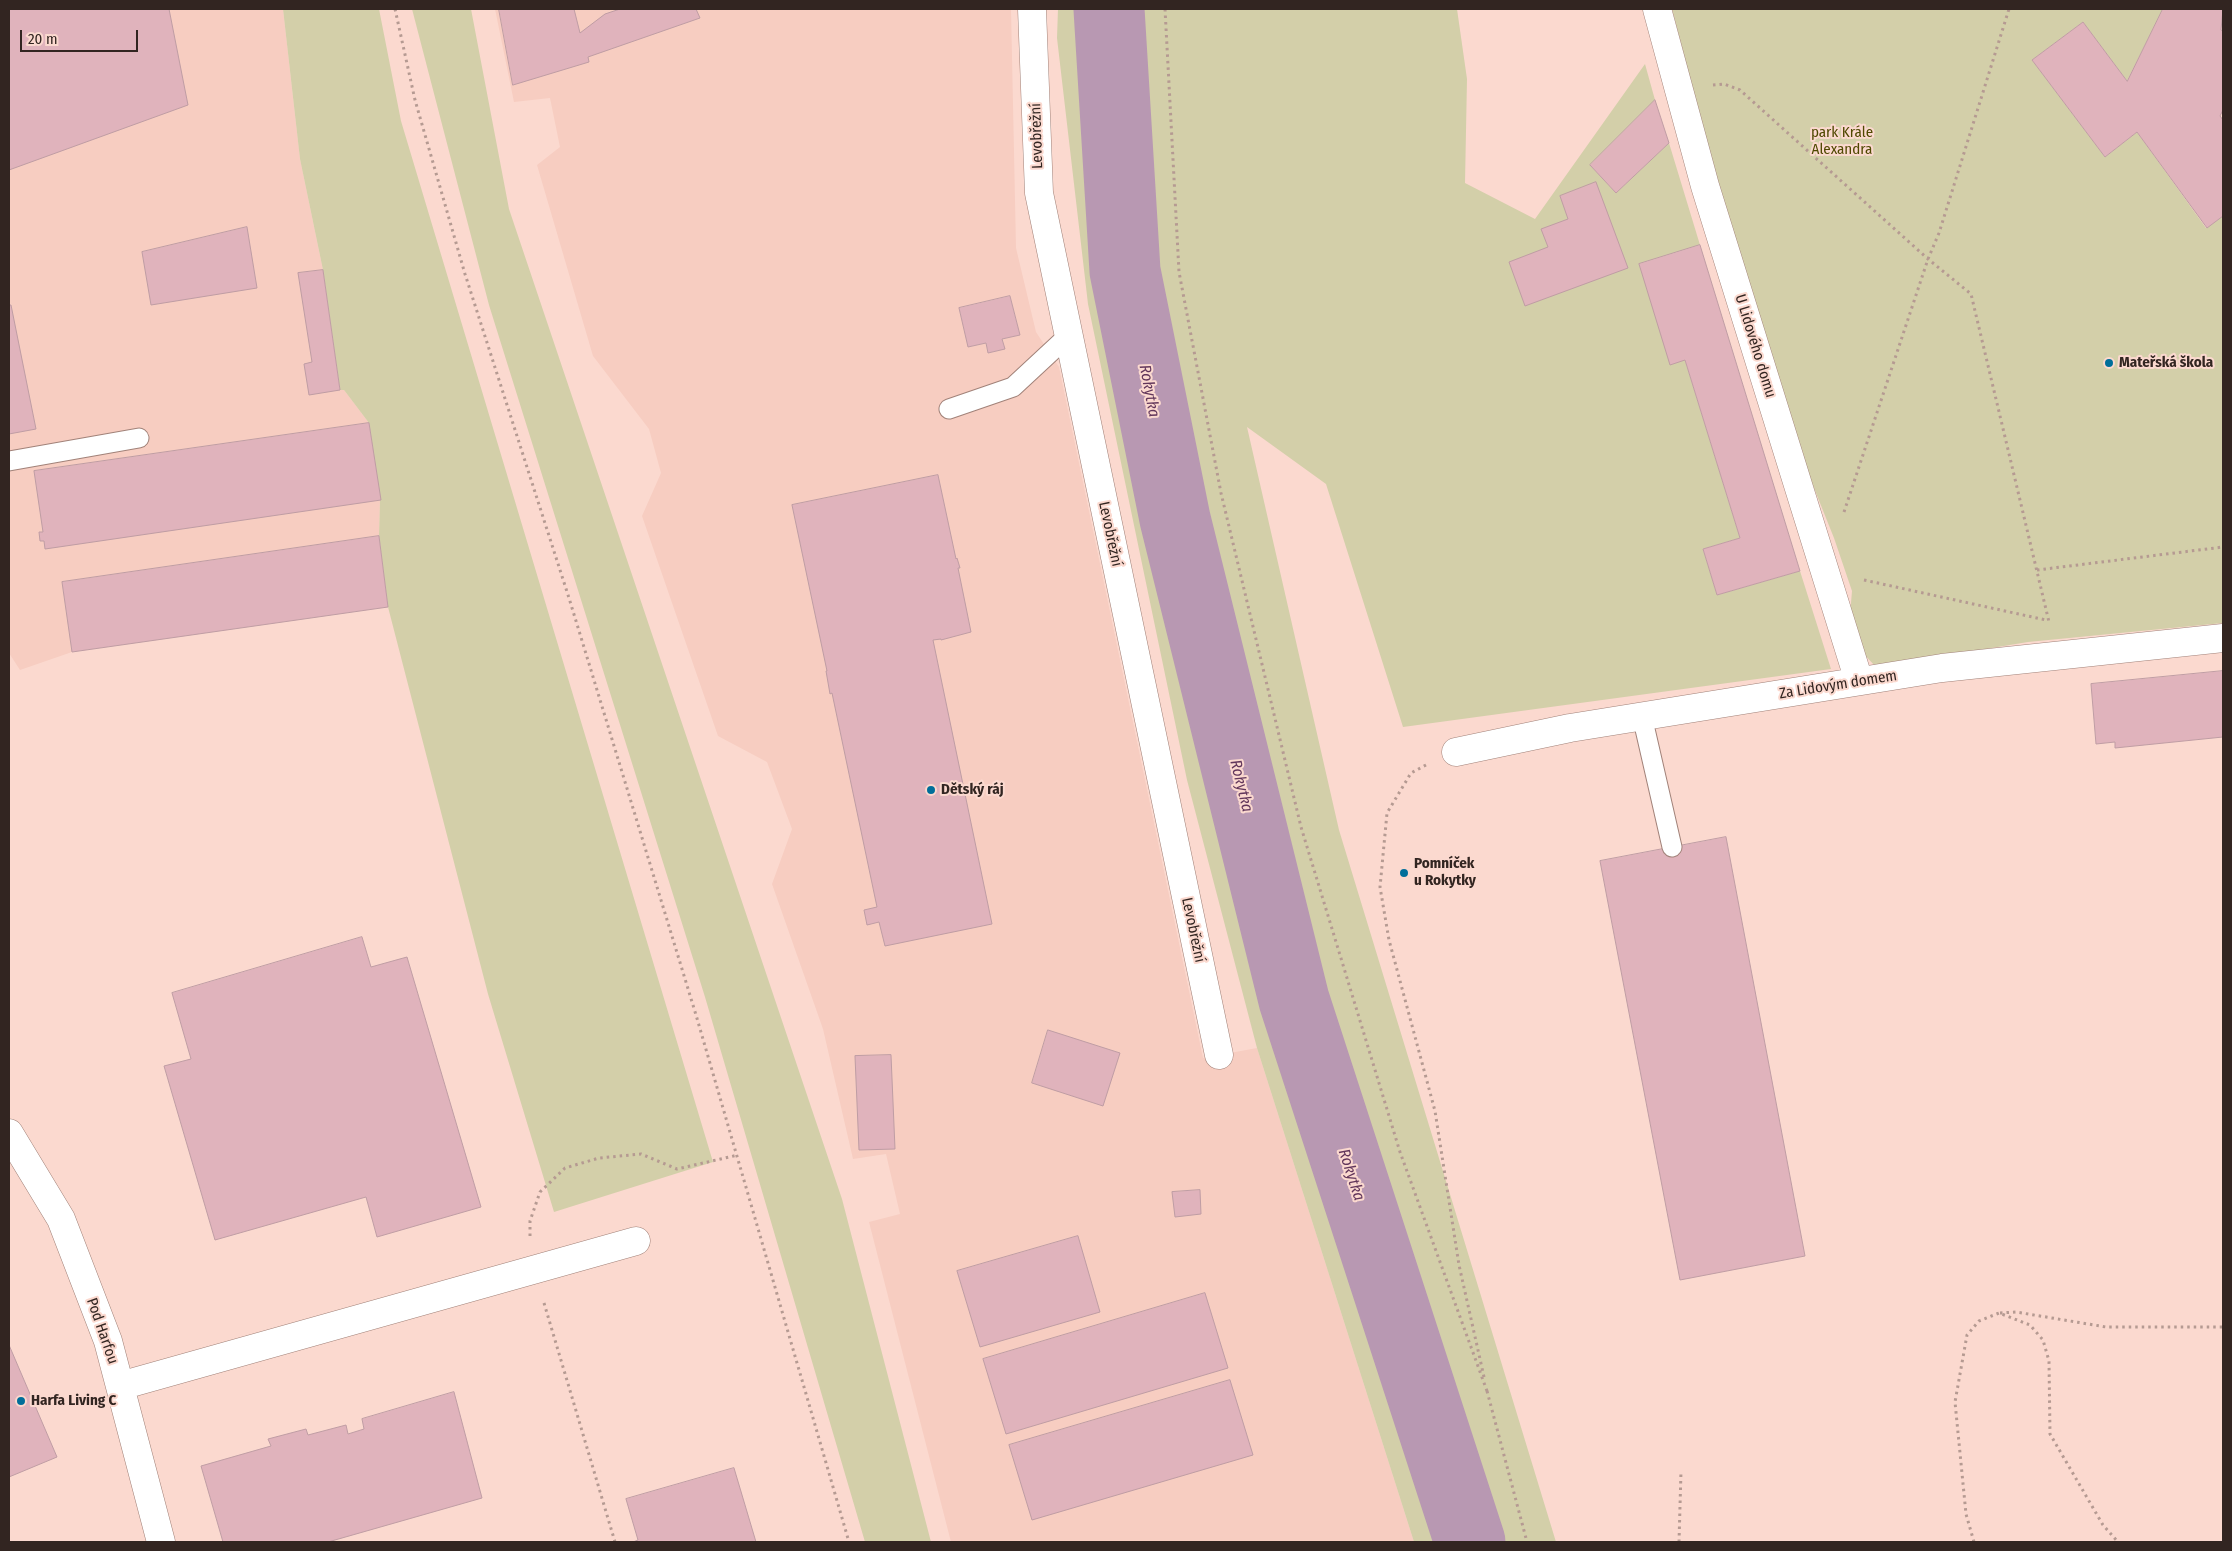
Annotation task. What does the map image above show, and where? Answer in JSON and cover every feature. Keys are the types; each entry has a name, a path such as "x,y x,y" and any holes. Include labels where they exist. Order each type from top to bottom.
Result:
{"street":[{"name":"Levobřežní","path":"1032,9 1039,193 1219,1055"},
{"name":"U Lidového domu","path":"1657,9 1705,186 1859,681"},
{"name":"Za Lidovým domem","path":"1456,752 1570,728 1942,668 2223,638"},
{"name":"Pod Harfou","path":"9,1132 61,1218 108,1341 161,1542"},
{"path":"120,1386 636,1241"}],"lane":[{"path":"948,409 1013,387 1069,335"},
{"path":"9,461 139,438"},
{"path":"1642,716 1672,847"}],"path":[{"path":"395,9 415,100 465,274 569,598 738,1155 849,1542"},
{"path":"1165,9 1179,272 1221,493 1300,827 1400,1152 1487,1391"},
{"path":"1843,515 1928,259 1939,233 2009,9"},
{"path":"1677,87 1724,84 1740,90 1928,259 1970,294 2057,656"},
{"path":"2037,570 2223,547"},
{"path":"1824,571 2049,621"},
{"path":"1456,752 1411,773 1387,813 1380,887 1389,940 1435,1111 1459,1265 1487,1391 1527,1542"},
{"path":"615,1542 534,1269 529,1250 530,1221 540,1192 565,1168 599,1158 641,1154 678,1169 738,1155"},
{"path":"1974,1542 1966,1514 1955,1402 1967,1335 1979,1320 1999,1314 2016,1312 2106,1327 2223,1327"},
{"path":"1999,1314 2030,1325 2043,1340 2049,1362 2050,1434 2103,1525 2118,1542"},
{"path":"1679,1542 1681,1471"}],"shaded area":[{"path":"9,9 283,9 300,159 323,270 340,390 344,390 369,423 380,500 379,536 388,607 72,652 20,670 9,653"},
{"path":"495,9 1011,9 1016,248 1036,332 1059,367 1203,1058 1257,1048 1414,1542 951,1542 869,1222 900,1214 886,1154 853,1159 823,1029 772,884 792,829 767,762 718,736 642,516 661,473 649,429 593,356 537,165 560,147 550,98 514,102","holes":["1010,296 1020,335 1002,339 1004,349 988,353 986,343 969,347 959,308"]}],"green space":[{"path":"283,9 379,9 401,121 713,1162 554,1212 488,994 388,607 379,536 380,500 369,423 344,390 340,390 323,270 300,159"},
{"path":"412,9 471,9 509,209 842,1199 931,1542 865,1542 705,997 489,305"},
{"path":"1058,9 1457,9 1467,79 1465,183 1535,219 1645,64 1655,100 1590,165 1616,193 1669,143 1700,245 1639,264 1685,360 1740,538 1703,549 1717,595 1800,571 1831,669 1403,727 1326,484 1247,427 1339,830 1556,1542 1414,1542 1257,1048 1187,780 1088,304 1057,38"},
{"name":"park Krále Alexandra","path":"1672,9 2163,9 2127,81 2083,22 2032,60 2105,157 2137,132 2206,228 2223,216 2223,623 2028,642 1876,667 1860,650 1850,615 1852,591 1834,538 1812,483 1731,236"}],"building":[{"path":"9,9 169,9 188,105 9,170"},
{"path":"499,9 574,9 580,33 605,14 620,9 696,9 700,18 588,57 589,62 513,85"},
{"path":"2163,9 2223,9 2221,30 2223,31 2223,110 2220,116 2223,120 2223,216 2207,228 2137,132 2105,157 2032,60 2083,22 2127,81"},
{"path":"1655,100 1669,143 1616,193 1590,165"},
{"path":"1596,182 1628,268 1525,306 1509,262 1548,247 1541,229 1568,219 1560,196"},
{"path":"247,227 257,288 151,305 142,252"},
{"path":"1700,245 1800,571 1717,595 1703,549 1740,538 1685,360 1670,365 1639,264"},
{"path":"323,270 340,390 309,395 304,364 312,362 298,273"},
{"path":"1010,296 1020,335 1002,339 1005,349 988,353 986,343 968,347 959,308"},
{"path":"9,305 11,305 36,429 9,434"},
{"path":"369,423 381,500 45,549 44,541 40,541 39,532 43,532 34,471"},
{"path":"938,475 956,559 960,568 958,568 971,632 941,640 933,640 992,924 885,946 879,922 867,925 864,910 877,907 832,693 830,694 827,671 792,505"},
{"path":"379,536 388,607 72,652 62,582"},
{"path":"2223,671 2223,737 2115,748 2115,742 2096,744 2091,684"},
{"path":"1726,837 1805,1256 1680,1280 1600,861"},
{"path":"362,937 371,967 407,957 481,1207 377,1237 366,1197 215,1240 164,1066 191,1059 172,993"},
{"path":"1048,1030 1120,1053 1103,1106 1032,1083"},
{"path":"891,1055 895,1149 859,1150 855,1056"},
{"path":"1200,1190 1201,1214 1175,1217 1172,1192"},
{"path":"1078,1236 1100,1312 980,1347 957,1271"},
{"path":"1205,1293 1228,1368 1006,1434 983,1359"},
{"name":"Harfa Living C","path":"9,1345 57,1457 9,1477"},
{"path":"1230,1380 1253,1455 1032,1520 1009,1445"},
{"path":"454,1392 482,1498 328,1542 223,1542 201,1466 271,1446 268,1439 306,1429 308,1435 346,1425 348,1434 364,1429 362,1419"},
{"path":"734,1468 756,1542 633,1542 638,1540 626,1499"}],"waterway":[{"name":"Rokytka","path":"1109,9 1125,271 1175,519 1294,1000 1470,1542"}],"place":[{"name":"Mateřská škola","path":"2109,363"},
{"name":"Dětský ráj","path":"931,790"},
{"name":"Pomníček u Rokytky","path":"1404,873"},
{"name":"Harfa Living C","path":"21,1401"}]}
